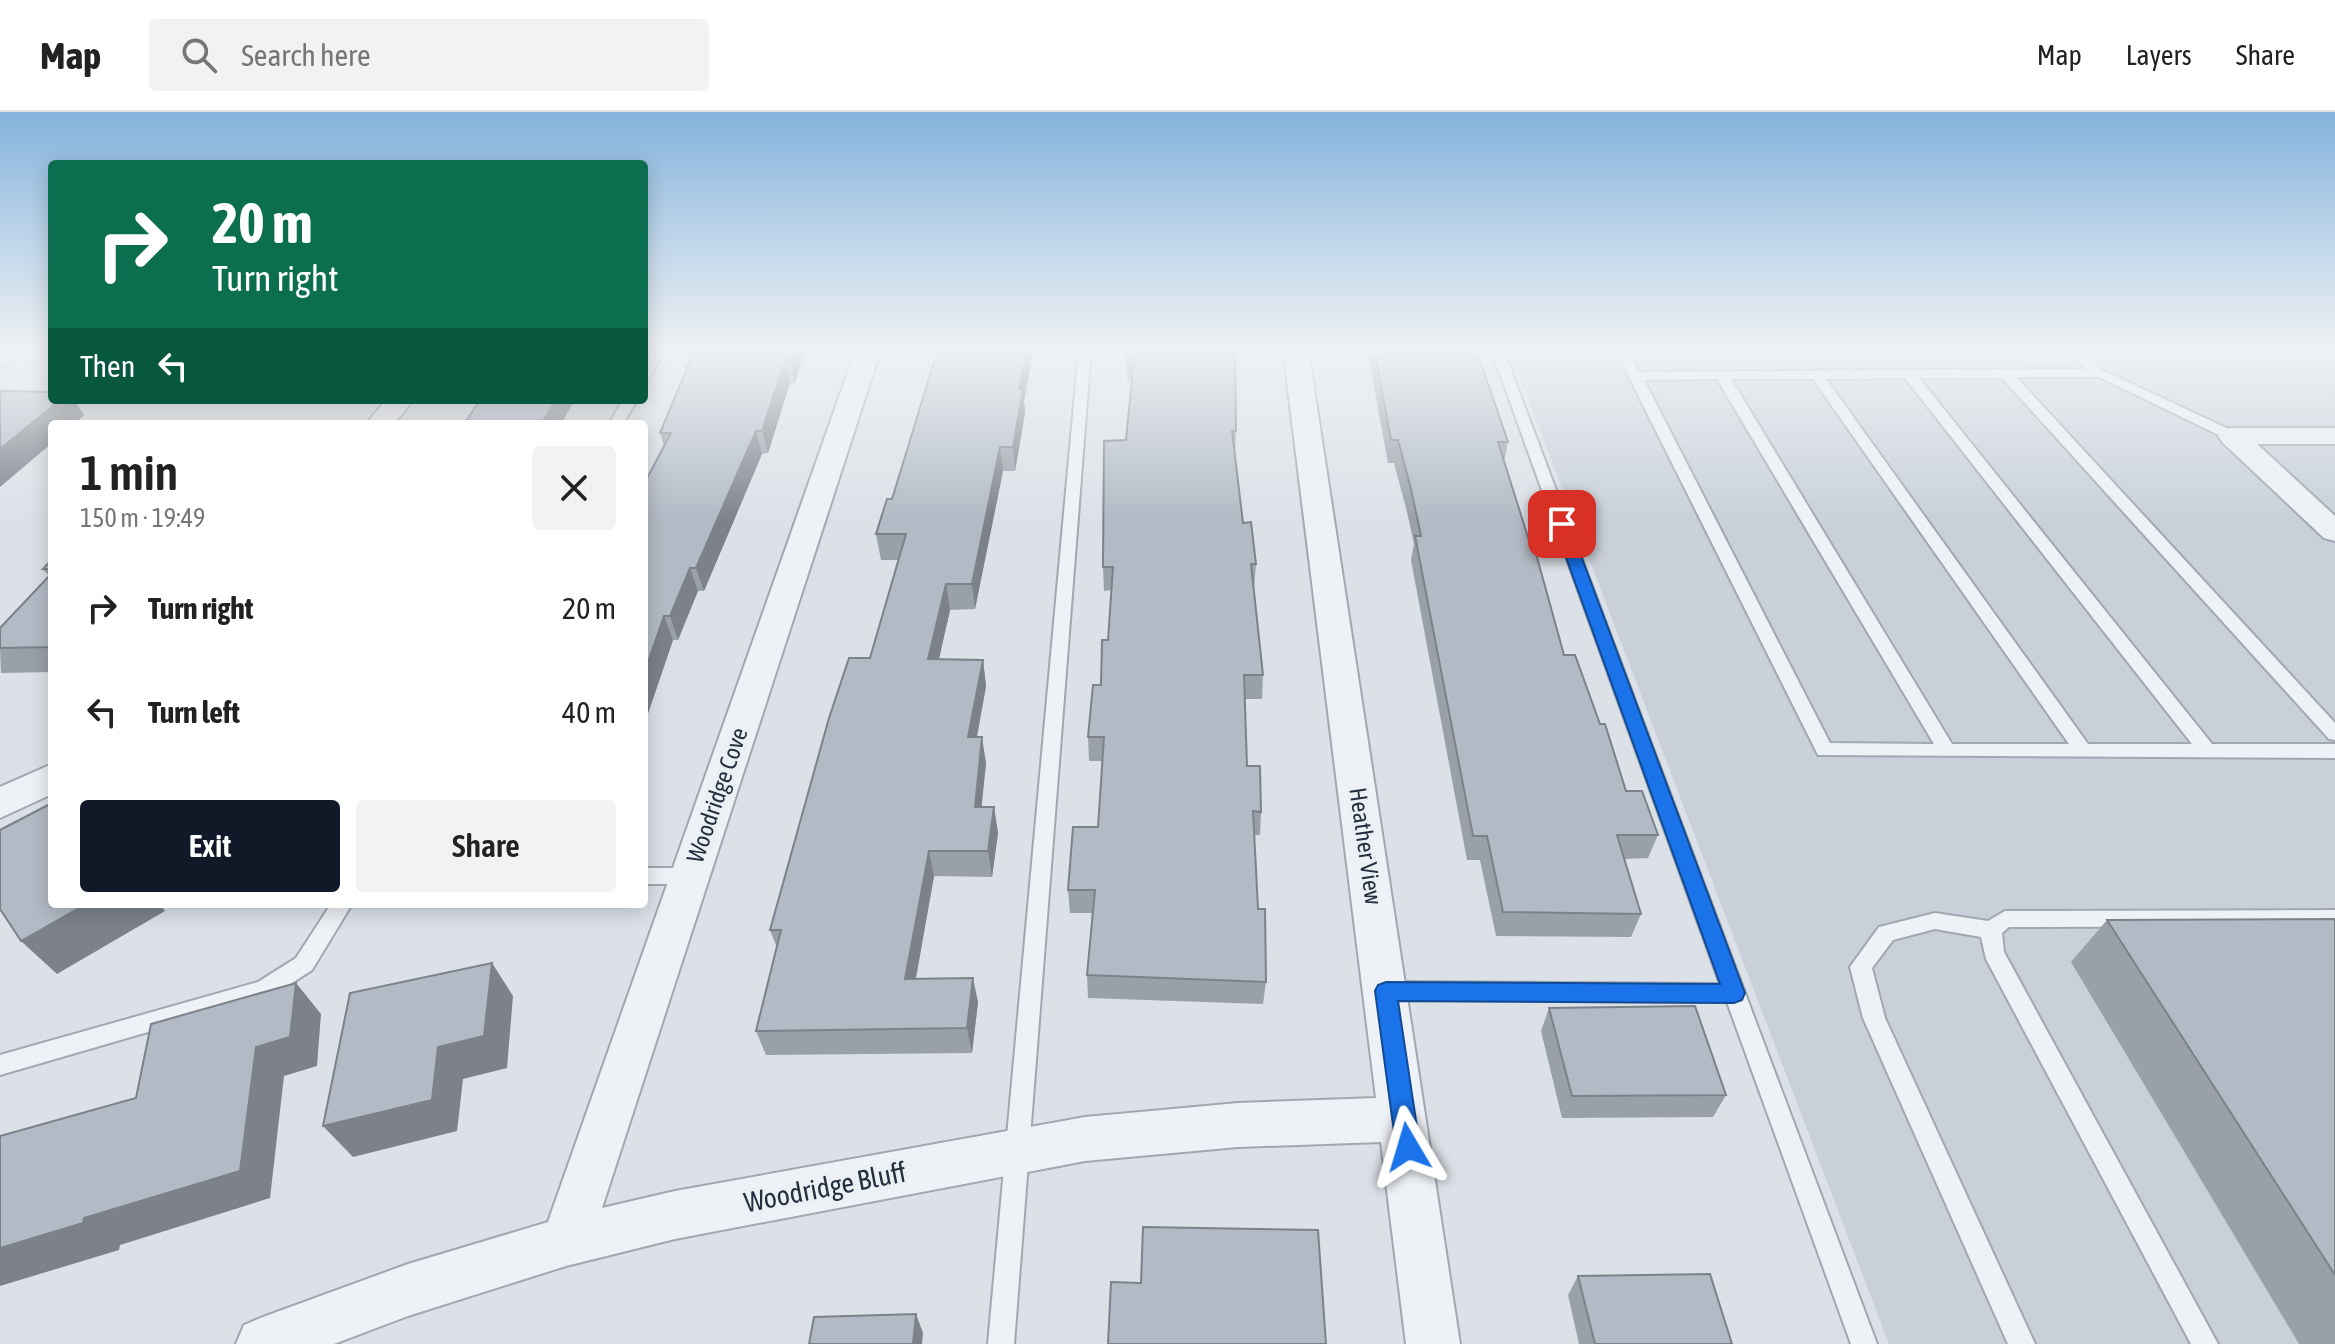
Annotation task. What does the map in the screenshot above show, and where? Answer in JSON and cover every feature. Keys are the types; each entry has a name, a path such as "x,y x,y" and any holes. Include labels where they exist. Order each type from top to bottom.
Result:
{"street":[{"name":"Woodridge Cove","path":"566,1241 848,406"},
{"name":"Heather View","path":"1304,406 1433,1344"},
{"path":"2232,436 2335,436"},
{"path":"2232,436 2335,532"},
{"path":"0,804 48,780"},
{"name":"Woodridge Bluff","path":"263,1344 408,1290 566,1241 675,1215 1085,1139 1238,1125 1404,1119"}],"lane":[{"path":"1001,1344 1080,406"},
{"path":"1518,406 1864,1344"},
{"path":"1650,406 1824,750 2335,751"},
{"path":"1740,406 1947,750"},
{"path":"1839,406 2083,750"},
{"path":"1935,406 2207,751"},
{"path":"2036,406 2335,734"},
{"path":"2169,406 2232,436"},
{"path":"648,876 689,876"},
{"path":"0,1065 264,989 304,964 339,908"},
{"path":"2022,1344 1874,1018 1861,967 1886,933 1935,921 1991,930 2005,919 2335,918"},
{"path":"1991,930 1993,953 2205,1344"},
{"path":"1386,991 1734,993"}],"shaded area":[{"path":"1531,406 2335,406 2335,1344 1889,1344"}],"building":[{"path":"0,406 52,406 0,449"},
{"path":"476,406 552,406 544,420 467,420"},
{"path":"671,406 770,406 762,431 756,431 696,568 690,568 670,616 664,616 648,662 648,476 671,433 660,433"},
{"path":"920,406 1020,406 1013,447 1000,447 972,584 946,584 928,659 983,660 968,737 982,737 975,807 994,807 988,851 929,851 905,979 973,978 967,1028 756,1031 781,930 770,930 829,718 849,658 870,658 906,534 876,534 887,499 892,499"},
{"path":"1129,406 1236,406 1236,431 1232,431 1243,523 1251,522 1256,564 1251,564 1263,675 1244,675 1247,766 1260,766 1261,812 1253,811 1258,909 1265,909 1266,982 1087,975 1095,890 1068,890 1073,827 1098,827 1104,737 1088,737 1093,685 1101,685 1102,640 1108,640 1113,567 1103,567 1104,441 1126,440"},
{"path":"1385,406 1496,406 1508,442 1498,442 1532,550 1535,550 1564,655 1575,655 1600,724 1605,724 1626,791 1642,791 1658,835 1617,835 1641,914 1503,912 1487,836 1473,836 1415,536 1421,536 1398,440 1391,440"},
{"path":"48,577 48,647 0,648 0,628"},
{"path":"48,805 48,908 79,908 21,941 0,909 0,830"},
{"path":"2335,919 2335,1275 2107,920"},
{"path":"492,963 484,1036 438,1047 432,1100 323,1126 350,993"},
{"path":"296,983 290,1037 256,1047 240,1171 84,1218 83,1223 0,1248 0,1136 136,1098 151,1024"},
{"path":"1695,1006 1726,1095 1572,1096 1549,1008"},
{"path":"1143,1227 1318,1230 1326,1344 1108,1344 1111,1282 1141,1283"},
{"path":"1710,1274 1732,1344 1595,1344 1578,1276"},
{"path":"916,1314 913,1344 809,1344 814,1317"}],"route":[{"path":"1408,1147 1386,991 1734,993 1562,524"}]}
